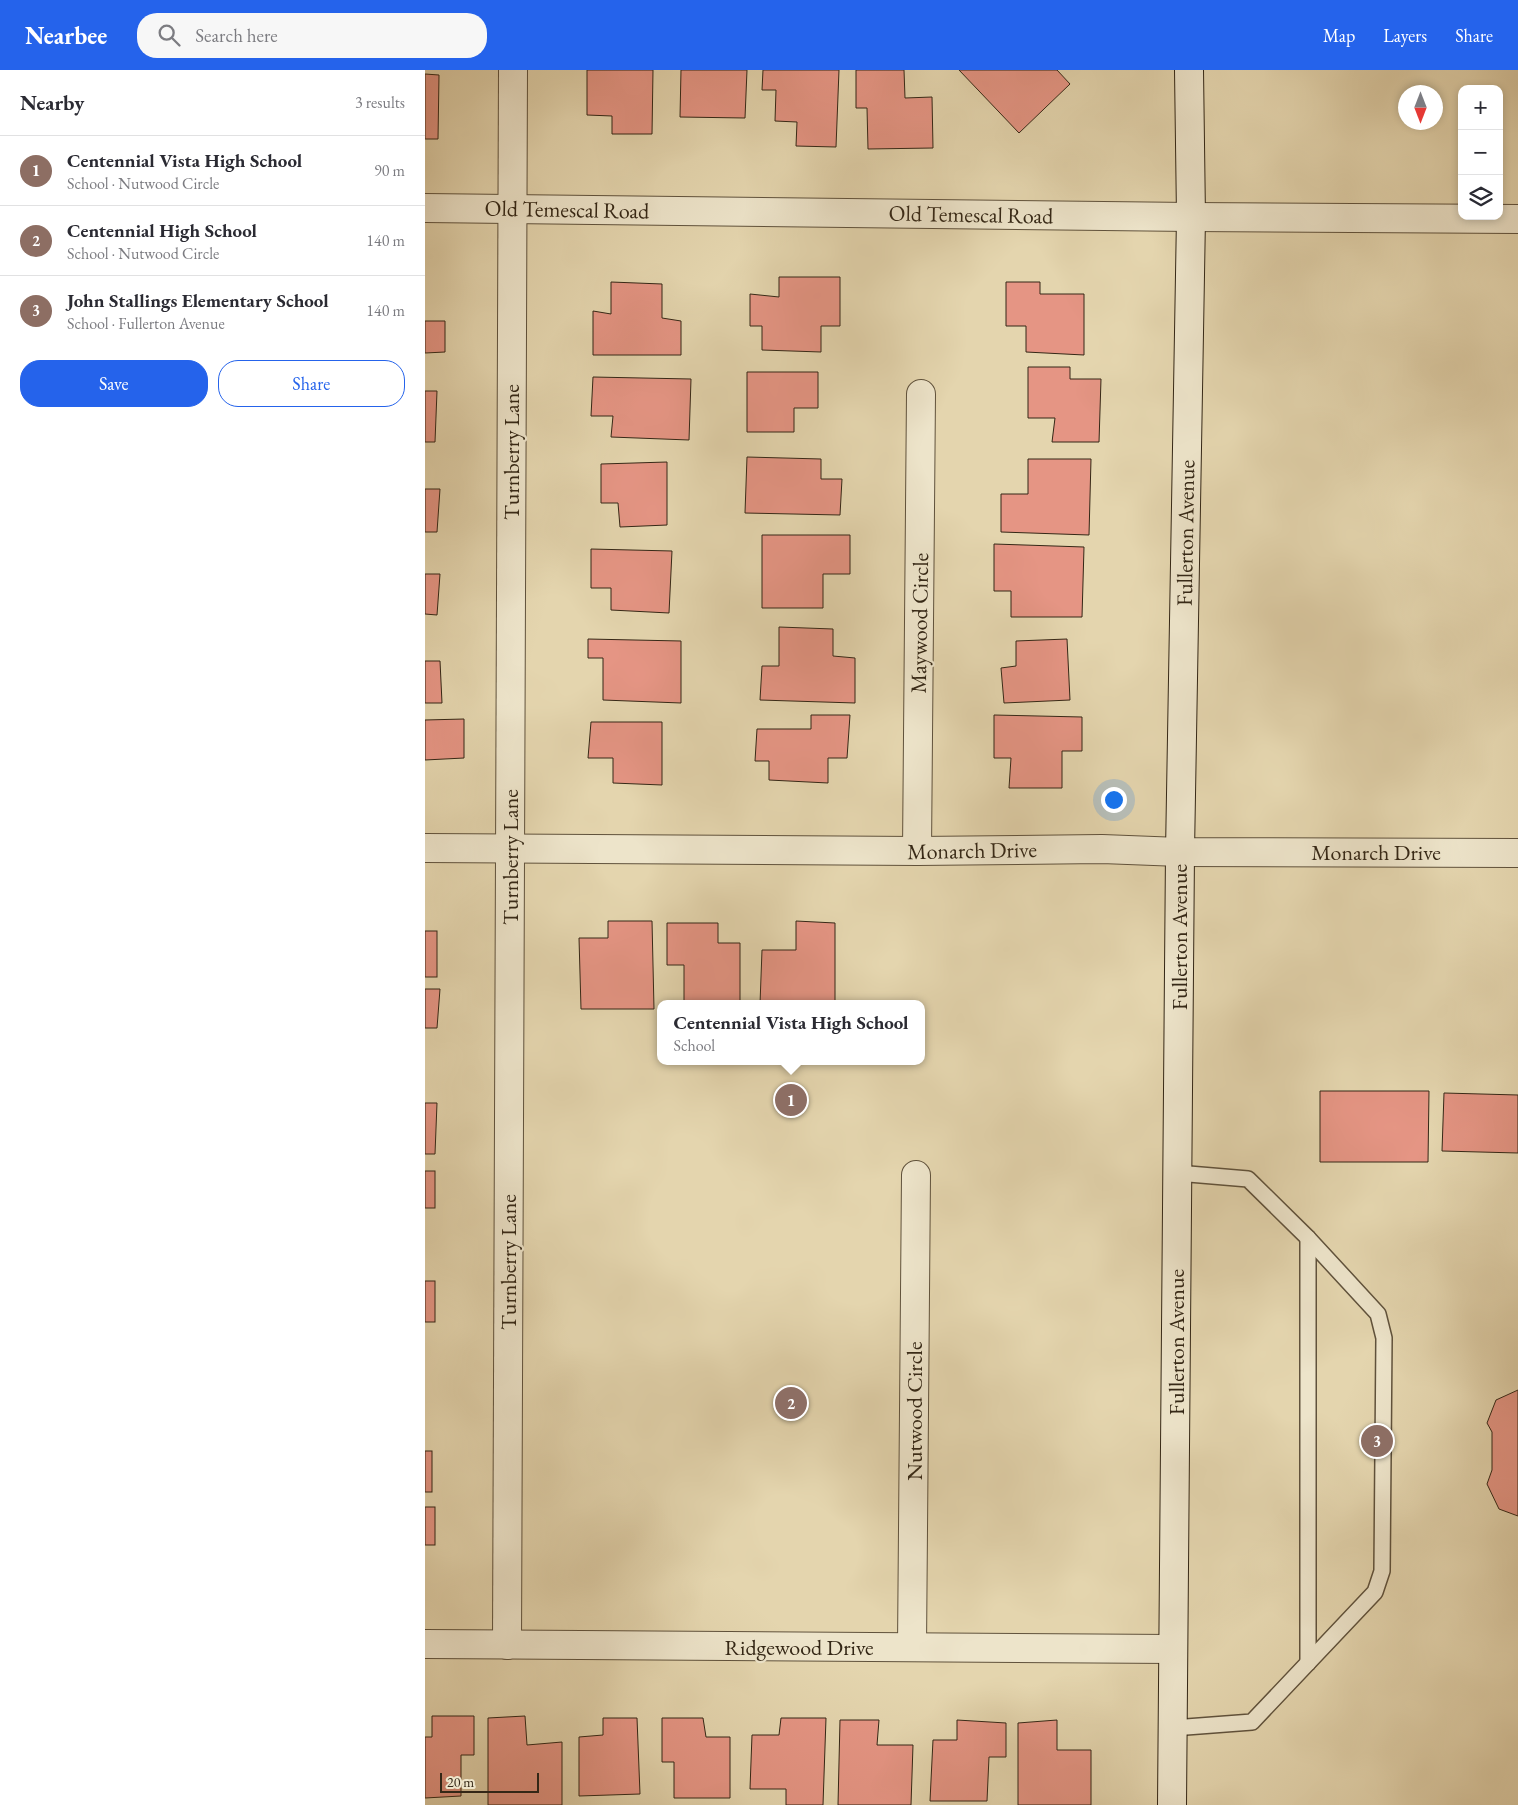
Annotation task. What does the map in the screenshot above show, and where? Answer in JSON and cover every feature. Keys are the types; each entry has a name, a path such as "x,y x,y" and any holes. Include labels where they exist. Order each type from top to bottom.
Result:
{"street":[{"name":"Turnberry Lane","path":"507,1645 513,70"},
{"name":"Fullerton Avenue","path":"1172,1805 1180,852 1191,217 1189,70"},
{"name":"Old Temescal Road","path":"425,208 1518,219"},
{"name":"Maywood Circle","path":"917,852 921,394"},
{"name":"Monarch Drive","path":"425,848 917,852 1102,849 1180,852 1518,853"},
{"name":"Nutwood Circle","path":"912,1647 916,1176"},
{"name":"Ridgewood Drive","path":"425,1644 1173,1649"}],"lane":[{"path":"1173,1728 1252,1722 1375,1592 1382,1571 1384,1338 1378,1314 1307,1238 1248,1179 1177,1173"},
{"path":"1307,1238 1307,1663"}],"building":[{"path":"587,70 653,70 652,134 612,134 612,116 587,115"},
{"path":"681,70 747,70 745,118 680,117"},
{"path":"763,70 839,70 836,147 796,146 797,122 775,121 776,90 762,90"},
{"path":"856,70 904,70 905,98 932,97 933,148 868,149 867,108 856,108"},
{"path":"959,70 1057,70 1070,84 1019,133"},
{"path":"425,74 439,75 438,139 425,139"},
{"path":"779,277 840,277 840,326 821,326 821,352 762,350 762,326 750,326 750,294 779,297"},
{"path":"611,282 662,284 662,318 681,321 681,355 593,355 593,311 611,314"},
{"path":"1006,282 1040,282 1040,294 1084,294 1084,355 1026,352 1026,326 1006,326"},
{"path":"425,321 445,321 445,352 425,353"},
{"path":"1028,367 1070,367 1070,379 1101,379 1099,442 1052,442 1055,418 1028,418"},
{"path":"747,372 818,372 818,408 794,408 794,432 747,432"},
{"path":"593,377 691,379 689,440 611,437 613,416 591,416"},
{"path":"425,391 437,391 435,442 425,442"},
{"path":"747,457 821,459 821,479 842,479 840,515 745,513"},
{"path":"1028,459 1091,459 1089,535 1001,532 1001,494 1028,494"},
{"path":"667,462 667,525 620,527 618,503 601,503 601,464"},
{"path":"425,489 440,489 437,532 425,532"},
{"path":"762,535 850,535 850,574 823,574 823,608 762,608"},
{"path":"994,544 1084,547 1082,617 1011,617 1011,591 994,591"},
{"path":"591,549 672,551 669,613 611,610 611,588 591,588"},
{"path":"425,574 440,574 437,615 425,614"},
{"path":"779,627 833,629 833,656 855,658 855,703 760,700 762,666 779,666"},
{"path":"588,639 681,641 681,703 603,700 603,658 588,658"},
{"path":"1067,639 1070,700 1004,703 1001,668 1016,666 1016,641"},
{"path":"425,661 440,661 442,703 425,703"},
{"path":"811,715 850,715 847,758 828,758 828,783 769,780 769,761 755,761 757,729 811,729"},
{"path":"994,715 1082,717 1082,751 1062,751 1062,788 1009,788 1011,758 994,758"},
{"path":"464,719 464,758 425,760 425,720"},
{"path":"591,722 662,722 662,785 613,783 613,758 588,758"},
{"path":"608,921 652,921 654,1009 581,1009 579,938 608,938"},
{"path":"796,921 835,923 835,1000 760,1000 762,950 796,950"},
{"path":"667,923 718,923 718,943 740,943 740,1000 684,1000 684,965 667,965"},
{"path":"425,931 437,931 437,977 425,977"},
{"path":"425,989 440,989 437,1028 425,1028"},
{"path":"1320,1091 1429,1091 1428,1162 1320,1162"},
{"path":"1444,1093 1518,1095 1518,1153 1442,1151"},
{"path":"425,1103 437,1103 435,1154 425,1154"},
{"path":"425,1171 435,1171 435,1208 425,1208"},
{"path":"425,1281 435,1281 435,1322 425,1322"},
{"path":"1518,1390 1518,1516 1499,1509 1487,1484 1492,1470 1492,1432 1487,1423 1496,1400"},
{"path":"425,1451 432,1451 432,1492 425,1492"},
{"path":"425,1507 435,1507 435,1545 425,1545"},
{"path":"432,1716 474,1716 474,1755 461,1755 461,1796 425,1798 425,1737 432,1737"},
{"path":"525,1716 527,1745 562,1742 562,1805 488,1805 488,1718"},
{"path":"603,1718 637,1718 640,1794 579,1796 579,1737 603,1735"},
{"path":"662,1718 703,1718 706,1737 730,1737 730,1798 674,1798 674,1762 662,1762"},
{"path":"781,1718 826,1718 823,1805 786,1805 786,1789 750,1789 752,1735 779,1735"},
{"path":"840,1720 879,1720 877,1745 913,1745 911,1805 838,1805"},
{"path":"957,1720 1006,1723 1006,1757 989,1757 987,1801 930,1801 933,1740 957,1740"},
{"path":"1057,1720 1057,1750 1091,1750 1091,1805 1018,1805 1018,1723"}],"place":[{"name":"Centennial Vista High School","path":"791,1100"},
{"name":"Centennial High School","path":"791,1403"},
{"name":"John Stallings Elementary School","path":"1377,1441"}]}
